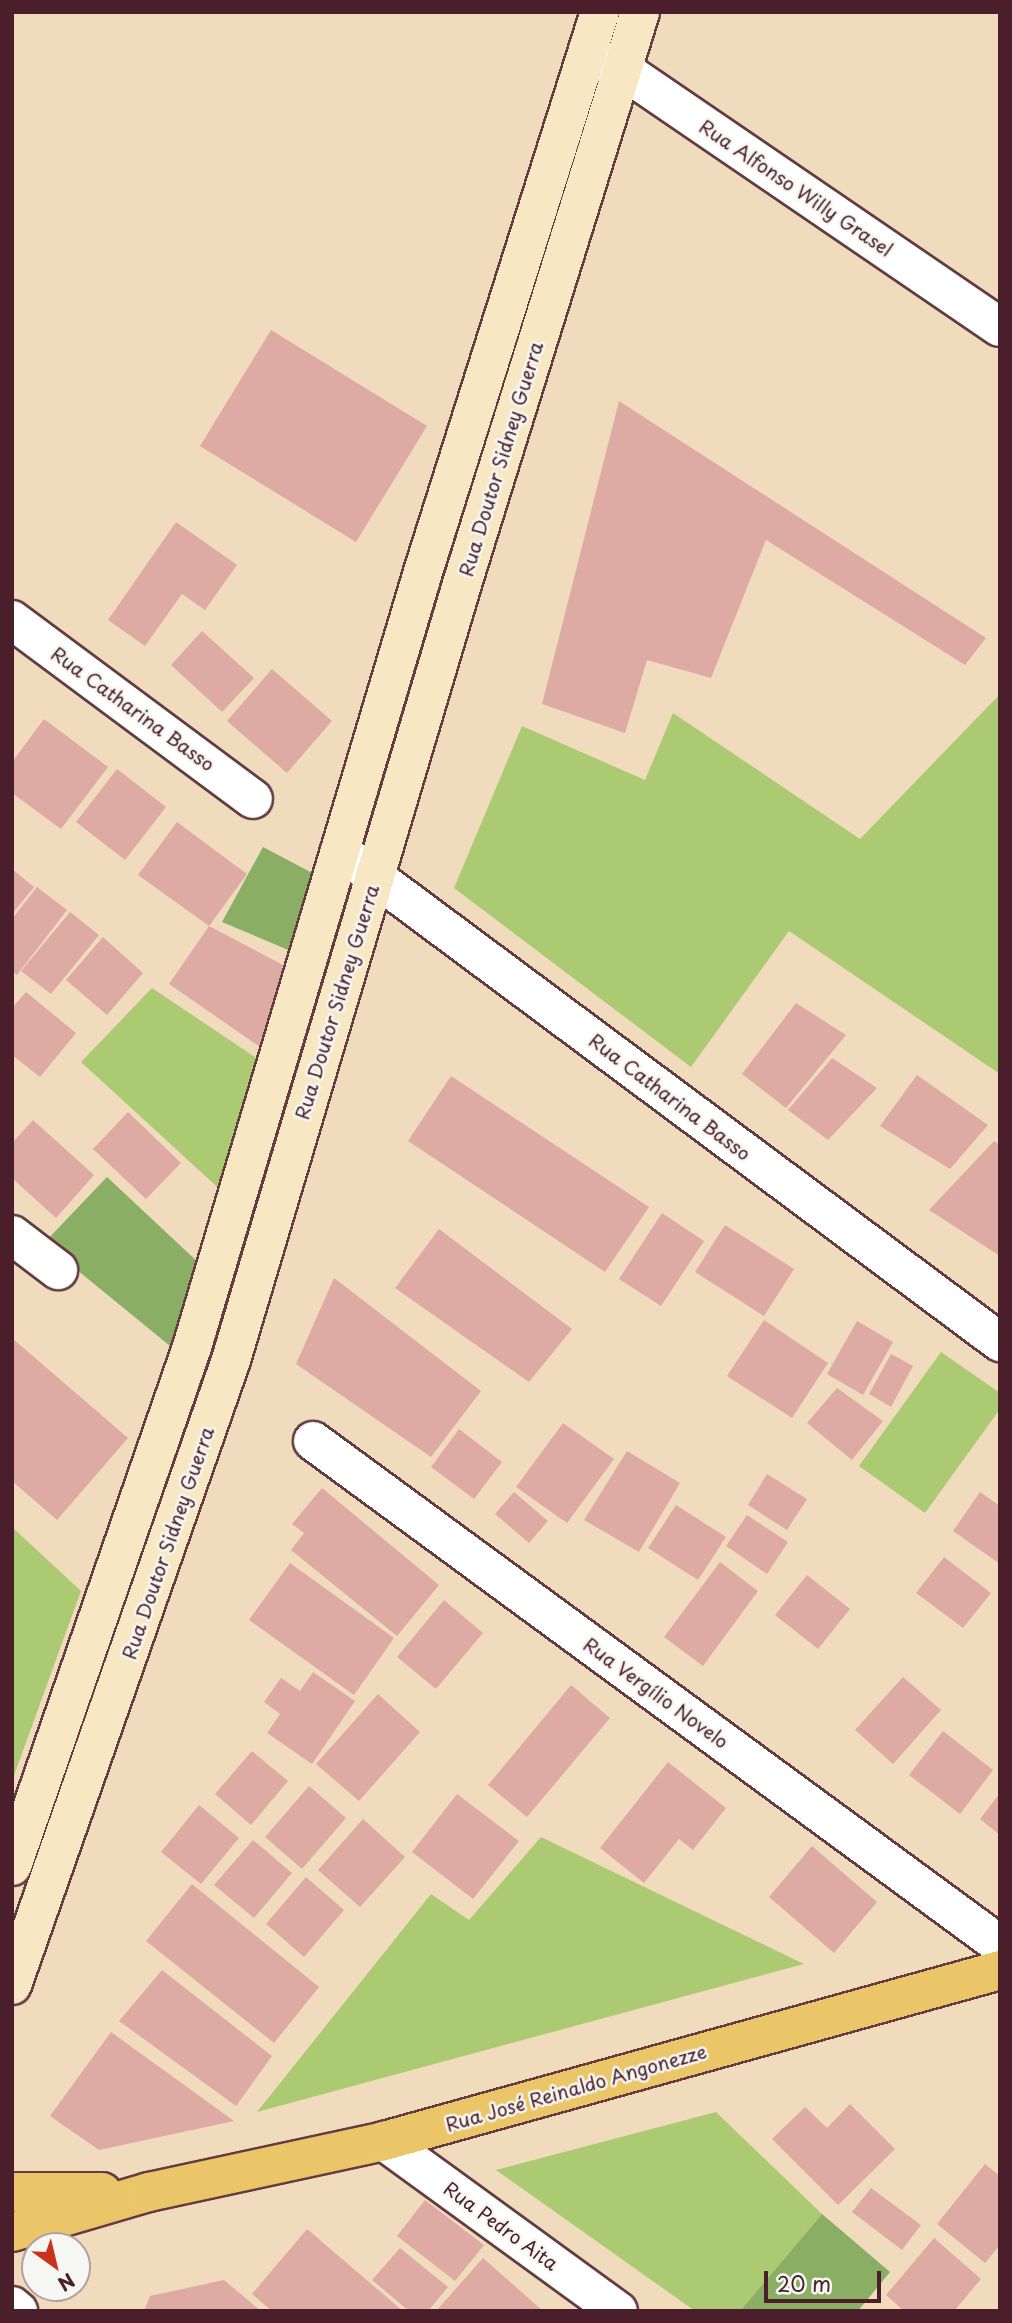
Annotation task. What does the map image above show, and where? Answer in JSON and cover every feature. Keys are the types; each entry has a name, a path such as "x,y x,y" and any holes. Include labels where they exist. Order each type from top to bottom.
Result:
{"main road":[{"name":"Rua Doutor Sidney Guerra","path":"12,1865 192,1347 340,851 600,12"},
{"name":"Rua Doutor Sidney Guerra","path":"12,1984 216,1404 640,12"},
{"name":"Rua José Reinaldo Angonezze","path":"12,2232 149,2192 384,2141 1000,1970"},
{"name":"Rua José Reinaldo Angonezze","path":"12,2192 149,2192"}],"street":[{"name":"Rua Alfonso Willy Grasel","path":"587,57 623,70 1000,327"},
{"name":"Rua Catharina Basso","path":"12,620 253,799"},
{"name":"Rua Catharina Basso","path":"340,851 1000,1342"},
{"path":"12,1235 58,1270"},
{"name":"Rua Vergílio Novelo","path":"313,1441 1000,1945"},
{"name":"Rua Pedro Aita","path":"384,2141 618,2311"},
{"path":"12,2306 18,2311"}],"green space":[{"path":"1000,694 1000,1074 789,931 691,1067 454,888 522,726 645,780 673,713 860,839"},
{"path":"263,847 316,875 293,952 222,922"},
{"path":"152,988 258,1059 226,1195 81,1062"},
{"path":"107,1177 201,1265 175,1350 44,1243"},
{"path":"941,1352 1000,1393 1000,1409 925,1513 859,1466"},
{"path":"12,1527 81,1591 12,1781"},
{"path":"541,1837 804,1964 257,2112 431,1894 469,1920"},
{"path":"716,2112 822,2214 740,2311 695,2311 496,2170"},
{"path":"822,2214 890,2272 858,2311 740,2311"}],"building":[{"path":"271,330 427,426 356,542 200,446"},
{"path":"619,401 986,638 965,665 766,540 711,678 647,660 625,733 542,704"},
{"path":"176,522 237,565 205,610 182,594 145,646 108,620"},
{"path":"202,631 254,678 222,712 171,665"},
{"path":"272,669 332,721 287,773 227,721"},
{"path":"44,719 108,767 61,829 12,793 12,762"},
{"path":"117,769 166,807 125,860 76,822"},
{"path":"177,822 247,874 209,926 138,875"},
{"path":"12,869 34,887 12,914"},
{"path":"37,887 67,910 17,975 12,971 12,919"},
{"path":"70,912 99,935 51,994 21,971"},
{"path":"209,926 283,965 263,1049 169,984"},
{"path":"103,937 143,973 107,1015 66,980"},
{"path":"26,992 76,1033 40,1077 12,1055 12,1008"},
{"path":"796,1003 846,1035 786,1108 742,1074"},
{"path":"832,1058 877,1088 828,1140 788,1110"},
{"path":"917,1075 988,1125 950,1169 880,1126"},
{"path":"451,1076 649,1207 605,1272 408,1141"},
{"path":"128,1112 181,1163 146,1199 93,1149"},
{"path":"33,1120 94,1175 56,1218 12,1178 12,1143"},
{"path":"994,1141 1000,1145 1000,1256 929,1210"},
{"path":"662,1213 704,1241 661,1306 619,1279"},
{"path":"725,1225 794,1269 764,1316 695,1272"},
{"path":"439,1229 572,1329 529,1382 395,1288"},
{"path":"334,1278 481,1391 431,1457 296,1364"},
{"path":"764,1320 828,1363 792,1418 727,1376"},
{"path":"857,1321 893,1342 863,1395 827,1374"},
{"path":"12,1338 128,1438 57,1520 12,1481"},
{"path":"891,1354 913,1366 891,1407 869,1394"},
{"path":"837,1388 883,1421 852,1460 807,1423"},
{"path":"563,1423 614,1459 567,1523 516,1487"},
{"path":"459,1429 502,1462 474,1499 431,1467"},
{"path":"627,1451 680,1483 639,1552 584,1520"},
{"path":"767,1474 807,1499 787,1530 748,1505"},
{"path":"322,1488 439,1585 397,1636 291,1550 304,1533 292,1524"},
{"path":"514,1492 548,1521 529,1543 495,1514"},
{"path":"980,1492 1000,1506 1000,1564 953,1531"},
{"path":"676,1505 726,1537 698,1580 648,1548"},
{"path":"747,1515 788,1542 767,1574 726,1546"},
{"path":"944,1557 991,1593 963,1628 916,1593"},
{"path":"720,1562 758,1591 703,1666 664,1637"},
{"path":"290,1563 394,1638 354,1695 249,1620"},
{"path":"807,1575 850,1609 818,1649 775,1615"},
{"path":"444,1600 483,1633 436,1689 397,1657"},
{"path":"313,1672 355,1701 312,1764 267,1733 280,1714 264,1702 281,1678 300,1691"},
{"path":"903,1677 941,1710 893,1764 855,1730"},
{"path":"571,1685 610,1718 527,1817 488,1785"},
{"path":"378,1694 420,1732 359,1801 316,1764"},
{"path":"943,1731 993,1770 960,1814 909,1775"},
{"path":"252,1751 288,1781 251,1825 215,1794"},
{"path":"668,1762 726,1808 693,1850 679,1839 644,1883 600,1848"},
{"path":"309,1786 346,1818 302,1869 265,1837"},
{"path":"1000,1793 1000,1835 980,1819"},
{"path":"457,1794 519,1841 473,1899 412,1852"},
{"path":"199,1805 239,1838 201,1884 161,1852"},
{"path":"363,1819 405,1857 360,1907 318,1870"},
{"path":"253,1840 292,1873 254,1918 214,1885"},
{"path":"812,1846 877,1902 834,1953 769,1897"},
{"path":"306,1877 344,1910 304,1957 266,1924"},
{"path":"192,1884 319,1987 274,2043 146,1941"},
{"path":"162,1970 272,2056 236,2106 119,2021"},
{"path":"111,2032 234,2121 99,2150 50,2116"},
{"path":"850,2104 895,2149 838,2205 772,2139 805,2107 827,2128"},
{"path":"985,2164 1000,2176 1000,2245 985,2263 937,2224"},
{"path":"871,2188 921,2225 902,2250 852,2212"},
{"path":"425,2200 484,2245 455,2281 397,2236"},
{"path":"307,2229 403,2311 272,2311 252,2294"},
{"path":"934,2238 981,2279 954,2311 904,2311 886,2295"},
{"path":"400,2248 448,2287 428,2311 409,2311 372,2280"},
{"path":"483,2258 543,2311 436,2311"},
{"path":"224,2280 261,2311 144,2311 150,2296"}]}
